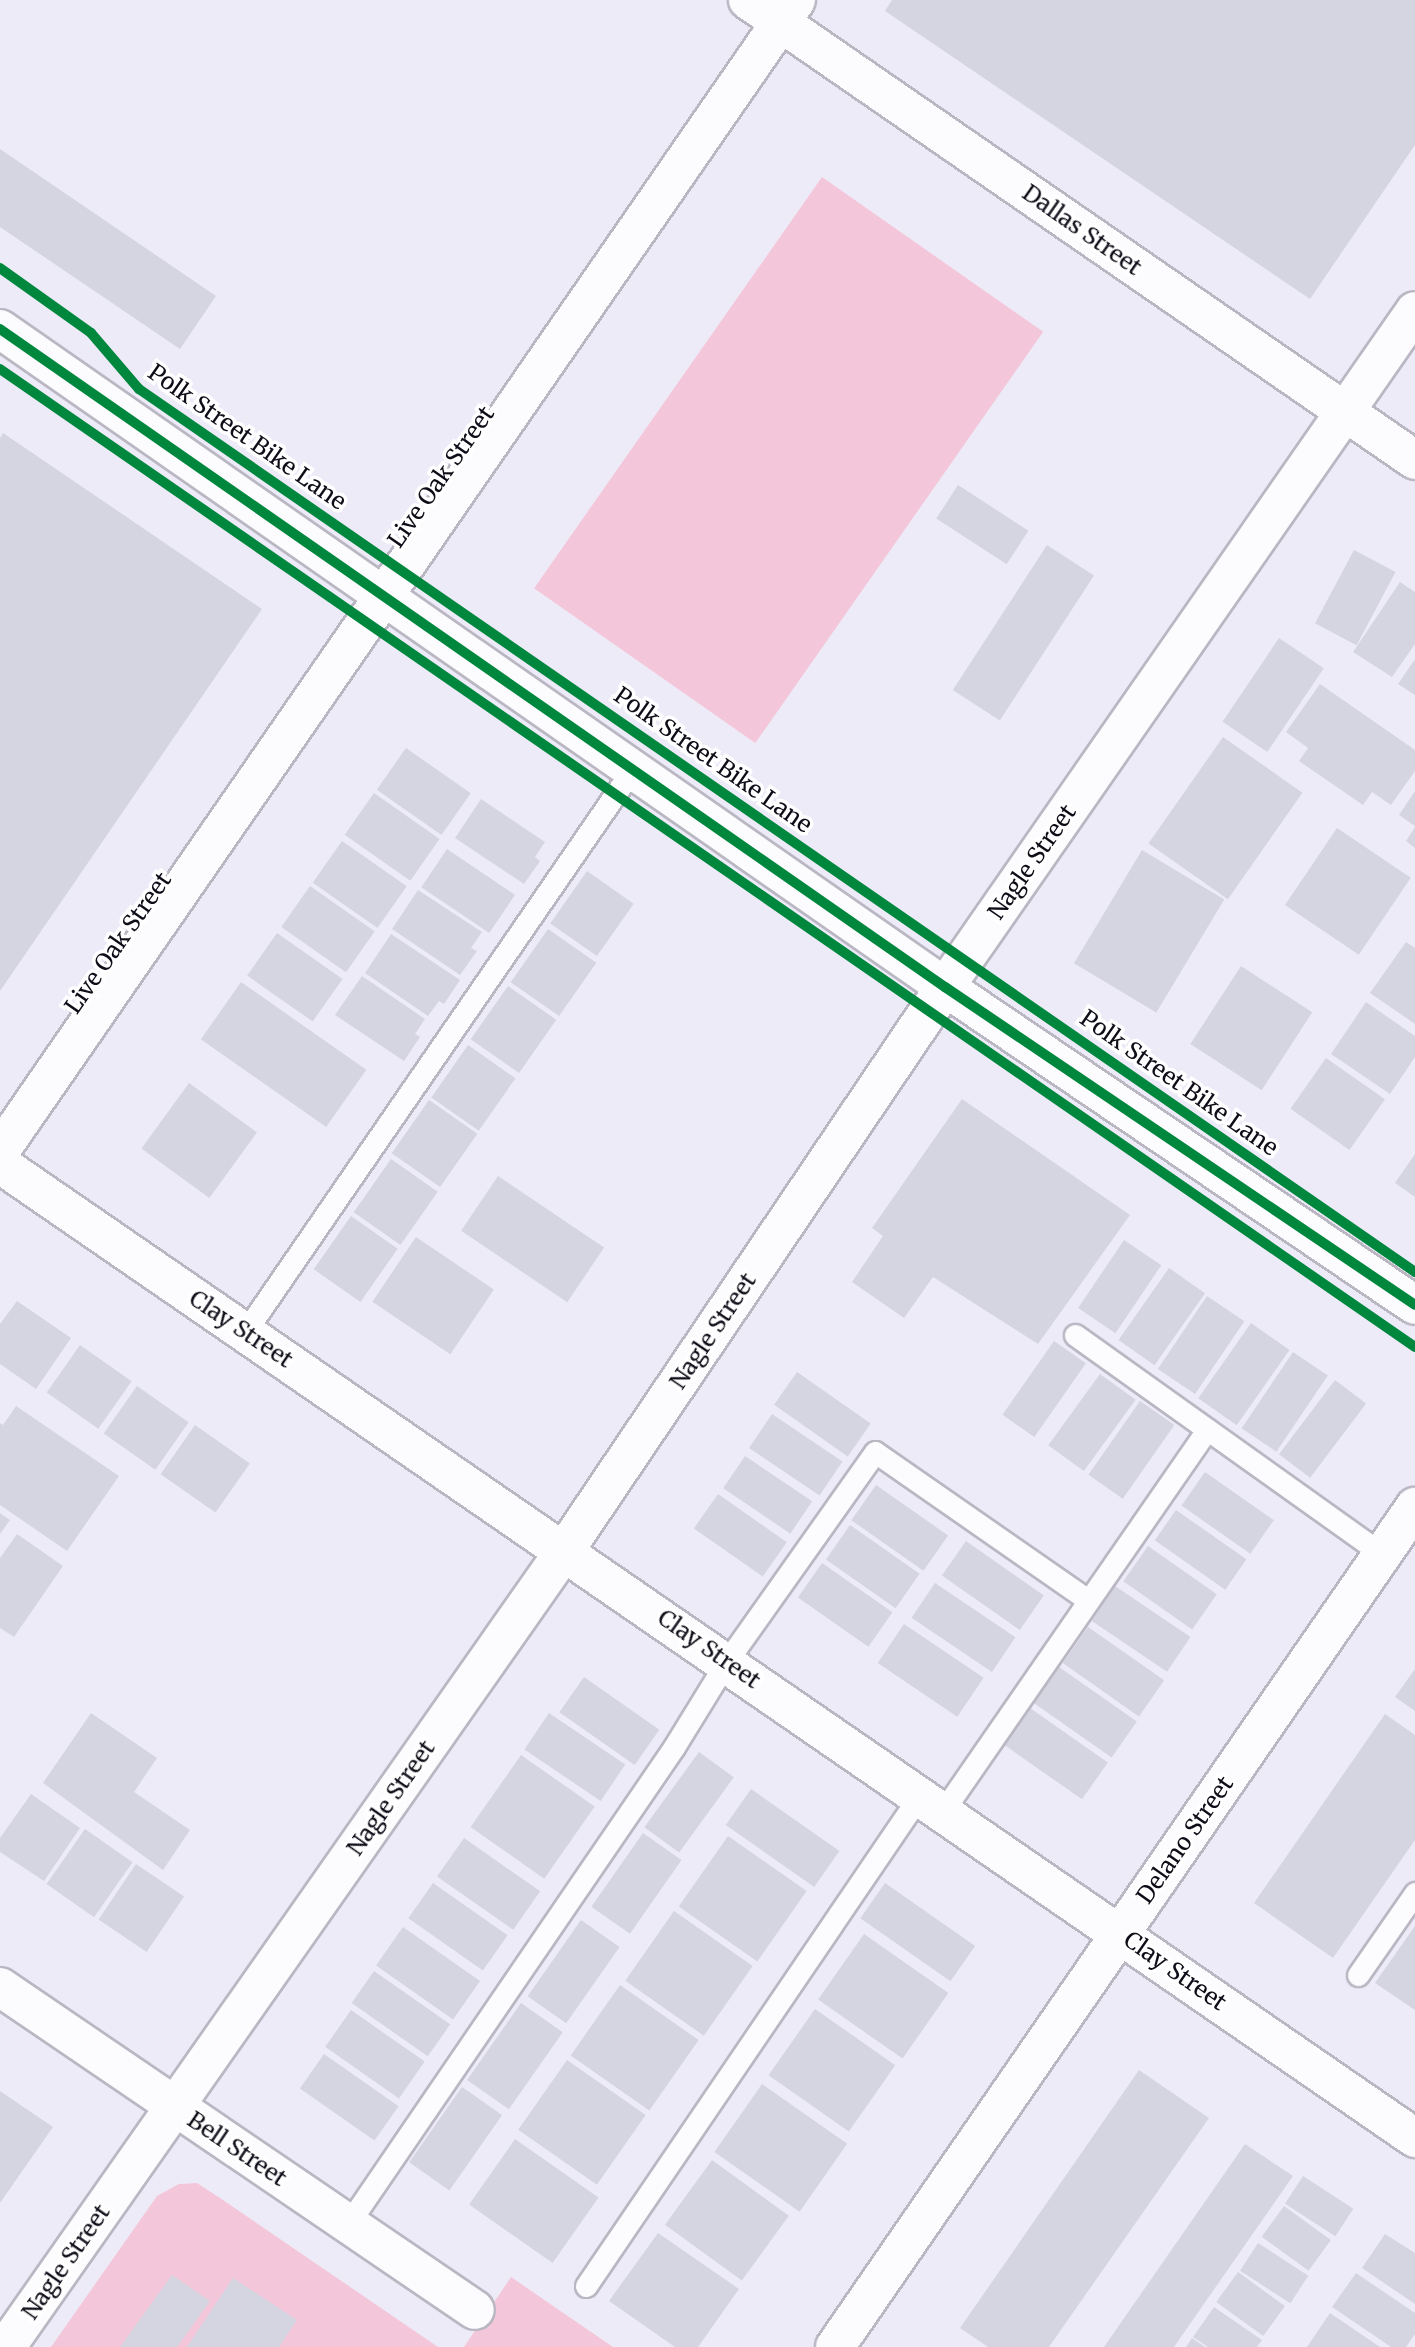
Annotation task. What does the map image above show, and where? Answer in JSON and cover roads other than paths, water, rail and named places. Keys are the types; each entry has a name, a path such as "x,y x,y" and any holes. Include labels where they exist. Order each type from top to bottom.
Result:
{"street":[{"name":"Dallas Street","path":"748,0 789,11 1415,460"},
{"name":"Live Oak Street","path":"0,1151 789,11"},
{"name":"Nagle Street","path":"6,2347 565,1550 945,987 1415,311"},
{"path":"0,329 945,987 1415,1305"},
{"name":"Clay Street","path":"0,1164 727,1661 1415,2138"},
{"name":"Delano Street","path":"835,2347 1415,1507"},
{"name":"Bell Street","path":"0,1987 475,2310"}],"lane":[{"path":"245,1332 632,770"},
{"path":"1074,1335 1382,1554"},
{"path":"586,2286 932,1803 1088,1600 1207,1430"},
{"path":"348,2224 674,1747 727,1661 876,1452 1088,1600"},
{"path":"1358,1975 1415,1893"}]}
